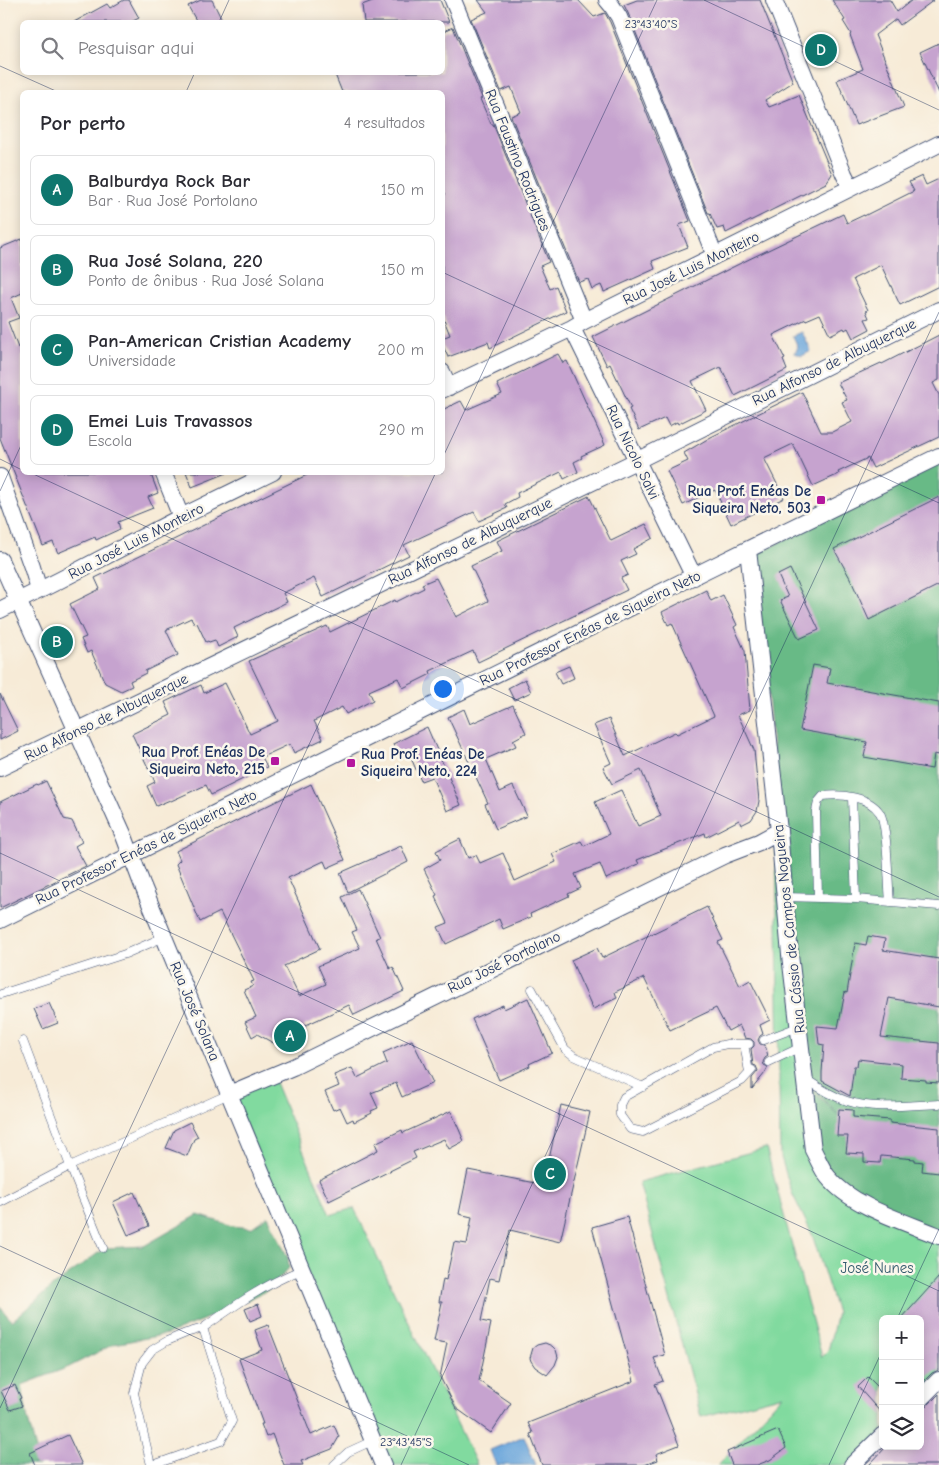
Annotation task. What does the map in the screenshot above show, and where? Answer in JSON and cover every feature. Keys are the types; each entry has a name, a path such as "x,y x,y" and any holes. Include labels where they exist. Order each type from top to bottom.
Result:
{"street":[{"name":"Rua Faustino Rodrigues","path":"453,0 578,325"},
{"path":"607,0 619,17 715,256"},
{"path":"774,0 851,188"},
{"name":"Rua José Luis Monteiro","path":"445,383 578,325 939,144"},
{"name":"Rua Alfonso de Albuquerque","path":"0,768 638,460 939,310"},
{"name":"Rua Nicolo Salvi","path":"578,325 638,460 694,577"},
{"name":"Rua Professor Enéas de Siqueira Neto","path":"0,920 939,456"},
{"path":"164,475 181,517"},
{"name":"Rua José Luis Monteiro","path":"0,610 267,475"},
{"path":"0,477 39,590"},
{"name":"Rua Cássio de Campos Nogueira","path":"748,550 779,831 798,1027 813,1150 827,1177 850,1198 939,1236"},
{"name":"Rua José Solana","path":"0,560 131,854 383,1465"},
{"name":"Rua José Portolano","path":"229,1094 293,1066 725,854 759,842 779,831"},
{"path":"924,1395 939,1380"},
{"path":"852,1465 879,1439"}],"lane":[{"path":"818,898 816,812 818,802 823,796 834,795 863,800 872,805 881,814 885,837 890,902"},
{"path":"852,798 856,899"},
{"path":"785,897 856,899 939,906"},
{"path":"1,994 125,954 164,937"},
{"path":"532,989 565,1049 574,1056 643,1086"},
{"path":"764,1040 798,1027"},
{"path":"23,1041 103,1248"},
{"path":"727,1044 747,1044 750,1071 742,1081 643,1132 630,1129 620,1115 620,1105 624,1097 643,1086 713,1047 727,1044"},
{"path":"769,1062 801,1047"},
{"path":"804,1078 825,1092 861,1104 878,1106 939,1104"},
{"path":"1,1202 70,1166 229,1094"},
{"path":"203,1328 232,1421 221,1441 152,1465 134,1393 142,1363 152,1350 167,1341 203,1328 229,1308 280,1278 301,1270"},
{"path":"334,1465 348,1452 372,1441"}],"green space":[{"path":"939,459 939,1234 851,1197 815,1150 807,1085 839,1116 804,1078 755,555"},
{"name":"José Nunes","path":"776,842 808,1124 939,1238 939,1374 924,1389 924,1315 879,1315 879,1435 849,1465 718,1465 783,1395 701,1417 639,1182 766,1148 822,1357 828,1351 837,1313 812,1234 792,1193 780,1154"},
{"path":"274,1080 330,1215 354,1208 477,1465 391,1465 358,1392 233,1096"},
{"path":"198,1215 233,1226 251,1228 268,1216 288,1258 289,1268 270,1289 222,1312 168,1334 114,1344 69,1367 22,1385 27,1416 40,1465 0,1465 0,1307 12,1321 53,1286 105,1248 144,1246"}],"water":[{"path":"802,332 811,351 802,356 795,353 798,347 793,336"},
{"path":"524,1436 536,1465 496,1465 490,1450"}],"building":[{"path":"124,0 129,0 139,18 135,20 78,20 107,4 110,8"},
{"path":"201,0 212,0 222,20 196,20 188,6"},
{"path":"375,0 440,0 449,22 445,22 445,20 364,20 362,5"},
{"path":"478,0 578,0 594,17 605,13 690,221 679,225 688,247 652,261 655,269 604,292 601,285 592,289 588,279 579,282 511,116 521,112 511,87 501,91 471,19 487,12"},
{"path":"637,0 760,0 793,82 765,100 769,107 799,95 832,174 826,183 726,233 724,227 717,229 710,213 708,213 624,5"},
{"path":"832,0 890,0 897,12 912,0 934,0 900,25 896,19 875,35 904,107 856,125 837,80 863,69 851,34 843,21 845,20"},
{"path":"453,27 482,98 480,99 491,124 493,124 549,262 540,266 550,289 556,286 566,311 490,348 488,342 448,357 445,350 445,337 450,335 445,322 445,90 341,90 335,75 445,75 445,31"},
{"path":"939,43 939,93 920,52"},
{"path":"922,176 926,185 939,179 939,286 900,305 881,265 853,279 868,310 866,311 869,318 865,319 870,329 853,338 848,328 830,335 820,314 806,319 773,335 785,359 783,360 787,370 735,396 721,367 692,381 706,410 678,424 677,422 669,426 665,418 639,430 629,409 631,408 610,364 607,366 593,337 843,214 847,223 864,216 914,191 909,182"},
{"path":"20,240 20,294 11,298 19,318 8,322 18,348 20,347 20,475 151,475 158,493 148,497 153,508 118,522 120,529 96,540 95,537 58,553 53,542 43,546 0,438 0,248"},
{"path":"939,335 939,380 933,383 939,395 939,437 873,468 868,458 813,486 793,444 764,458 784,498 731,524 715,490 683,505 667,471 688,461 684,453 711,437 802,392 821,432 832,432 852,422 842,402 847,400 838,383 882,364"},
{"path":"558,354 563,363 567,361 605,445 581,456 582,458 574,462 578,472 564,479 561,472 517,493 518,497 505,504 507,508 479,521 474,512 404,545 409,555 323,597 314,578 283,593 287,602 234,628 238,637 218,647 215,640 206,642 197,623 195,624 191,618 166,630 178,655 145,671 146,673 130,681 132,686 121,691 105,683 91,651 87,653 81,639 86,637 70,604 100,589 95,578 307,475 445,475 445,409 461,401 466,410 502,394 497,384"},
{"path":"187,475 222,475 192,487"},
{"path":"589,496 611,541 646,524 653,538 633,549 636,554 621,561 628,575 621,578 627,590 478,662 473,651 430,671 431,674 403,688 398,678 369,691 373,700 346,714 342,707 314,721 323,739 294,753 290,744 262,757 267,767 211,795 206,785 156,806 147,786 155,782 132,734 171,715 165,702 201,685 204,693 225,683 250,734 278,721 249,661 327,626 330,632 424,588 422,584 436,578 456,617 488,601 471,566 502,551 497,541"},
{"path":"939,497 939,585 869,620 850,578 834,549"},
{"path":"790,569 819,630 799,639 780,600 788,597 778,575"},
{"path":"706,590 711,601 723,595 737,625 734,627 745,651 750,710 738,715 754,750 759,801 757,811 751,820 741,825 739,820 706,837 705,833 637,860 639,864 606,879 600,864 575,874 581,888 568,894 569,896 530,914 531,917 503,929 499,919 446,944 438,927 448,923 424,869 440,860 436,851 460,839 468,858 476,855 480,863 503,853 515,881 556,862 552,854 581,841 584,846 609,834 595,802 621,790 638,826 661,816 641,770 612,784 603,767 611,763 594,725 609,719 625,756 714,716 672,623 668,625 662,612"},
{"path":"813,665 830,668 827,683 939,703 939,755 934,754 932,769 864,757 867,742 800,730"},
{"path":"569,666 574,678 561,684 555,672"},
{"path":"525,679 531,692 514,700 508,688"},
{"path":"0,694 18,731 0,740"},
{"path":"513,705 526,733 513,740 516,746 486,759 500,792 513,786 527,816 496,829 485,804 488,803 448,717 464,709 470,724"},
{"path":"427,727 461,805 447,811 432,777 421,781 408,751 398,756 393,744"},
{"path":"46,781 64,819 72,821 82,842 75,846 86,866 0,908 0,802"},
{"path":"311,784 345,860 327,868 324,861 288,878 320,949 284,966 299,996 326,984 318,966 360,948 352,932 357,930 342,897 358,889 380,937 376,938 390,969 393,967 404,991 354,1015 349,1005 304,1026 306,1031 277,1045 257,1034 252,1037 245,1022 256,1017 244,990 253,986 251,982 254,981 220,912 200,922 176,864 180,860 176,851"},
{"path":"401,846 408,862 348,892 340,873"},
{"path":"707,907 723,940 718,942 740,986 750,980 770,1020 760,1025 763,1034 758,1040 760,1044 765,1045 768,1056 763,1062 768,1067 752,1089 752,1078 758,1071 756,1066 753,1065 751,1049 754,1046 754,1042 751,1039 745,1038 739,1025 728,1031 716,1008 670,1030 644,978 615,992 617,998 593,1009 571,960 597,948 602,958"},
{"path":"868,936 885,939 883,950 939,959 939,1007 889,998 881,1037 939,1043 939,1083 901,1078 902,1064 858,1059 857,1066 854,1066 850,1096 822,1081 824,1045 819,1044 817,1026 838,1028 845,992 847,993 855,943 866,945"},
{"path":"528,998 552,1053 529,1064 530,1066 499,1080 472,1019 503,1005 504,1009"},
{"path":"49,1003 58,1023 43,1029 34,1009"},
{"path":"412,1040 433,1083 402,1097 396,1083 371,1093 378,1108 354,1122 353,1119 347,1122 340,1107 333,1110 325,1092 339,1086 334,1075 352,1068 357,1078 387,1063 383,1053"},
{"path":"561,1105 590,1112 560,1242 510,1230 499,1280 490,1278 481,1321 491,1323 479,1381 511,1403 491,1433 456,1408 440,1377 447,1343 434,1341 442,1302 439,1302 443,1279 446,1280 454,1242 467,1244 472,1217 459,1214 468,1170 540,1184 546,1158 549,1159"},
{"path":"839,1109 853,1110 853,1117 890,1120 890,1123 939,1128 939,1173 922,1171 923,1162 915,1161 915,1159 881,1156 880,1163 864,1162 864,1154 846,1153 848,1136 837,1136"},
{"path":"451,1111 464,1141 449,1149 444,1139 413,1152 416,1158 329,1201 319,1180 378,1150 375,1143 402,1130 403,1133"},
{"path":"190,1122 198,1137 194,1139 187,1156 166,1148 174,1130"},
{"path":"134,1192 149,1226 128,1235 113,1202"},
{"path":"627,1217 665,1355 654,1358 663,1381 655,1384 679,1445 656,1454 658,1460 644,1465 542,1465 530,1434 533,1433 528,1423 634,1381 592,1227"},
{"path":"939,1277 939,1370 932,1373 924,1381 924,1315 905,1315"},
{"path":"258,1304 262,1316 250,1321 245,1309"},
{"path":"268,1325 311,1435 334,1425 339,1437 332,1449 301,1461 303,1465 284,1465 272,1434 266,1437 239,1359 262,1350 255,1330"},
{"path":"545,1343 556,1350 558,1357 555,1365 547,1375 535,1367 530,1358 533,1348"},
{"path":"868,1377 879,1388 879,1411 858,1387"},
{"path":"15,1385 21,1398 19,1399 22,1406 10,1410 1,1391"},
{"path":"939,1394 939,1465 869,1465 883,1450 924,1450 924,1407"},
{"path":"778,1430 786,1448 770,1460 757,1465 732,1465 727,1452"},
{"path":"68,1435 82,1465 35,1465 30,1453"}],"place":[{"name":"Emei Luis Travassos","path":"821,50"},
{"name":"Rua Prof. Enéas De Siqueira Neto, 503","path":"821,500"},
{"name":"Rua José Solana, 220","path":"57,642"},
{"name":"Rua Prof. Enéas De Siqueira Neto, 215","path":"275,761"},
{"name":"Rua Prof. Enéas De Siqueira Neto, 224","path":"351,763"},
{"name":"Balburdya Rock Bar","path":"290,1036"},
{"name":"Pan-American Cristian Academy","path":"550,1174"}]}
